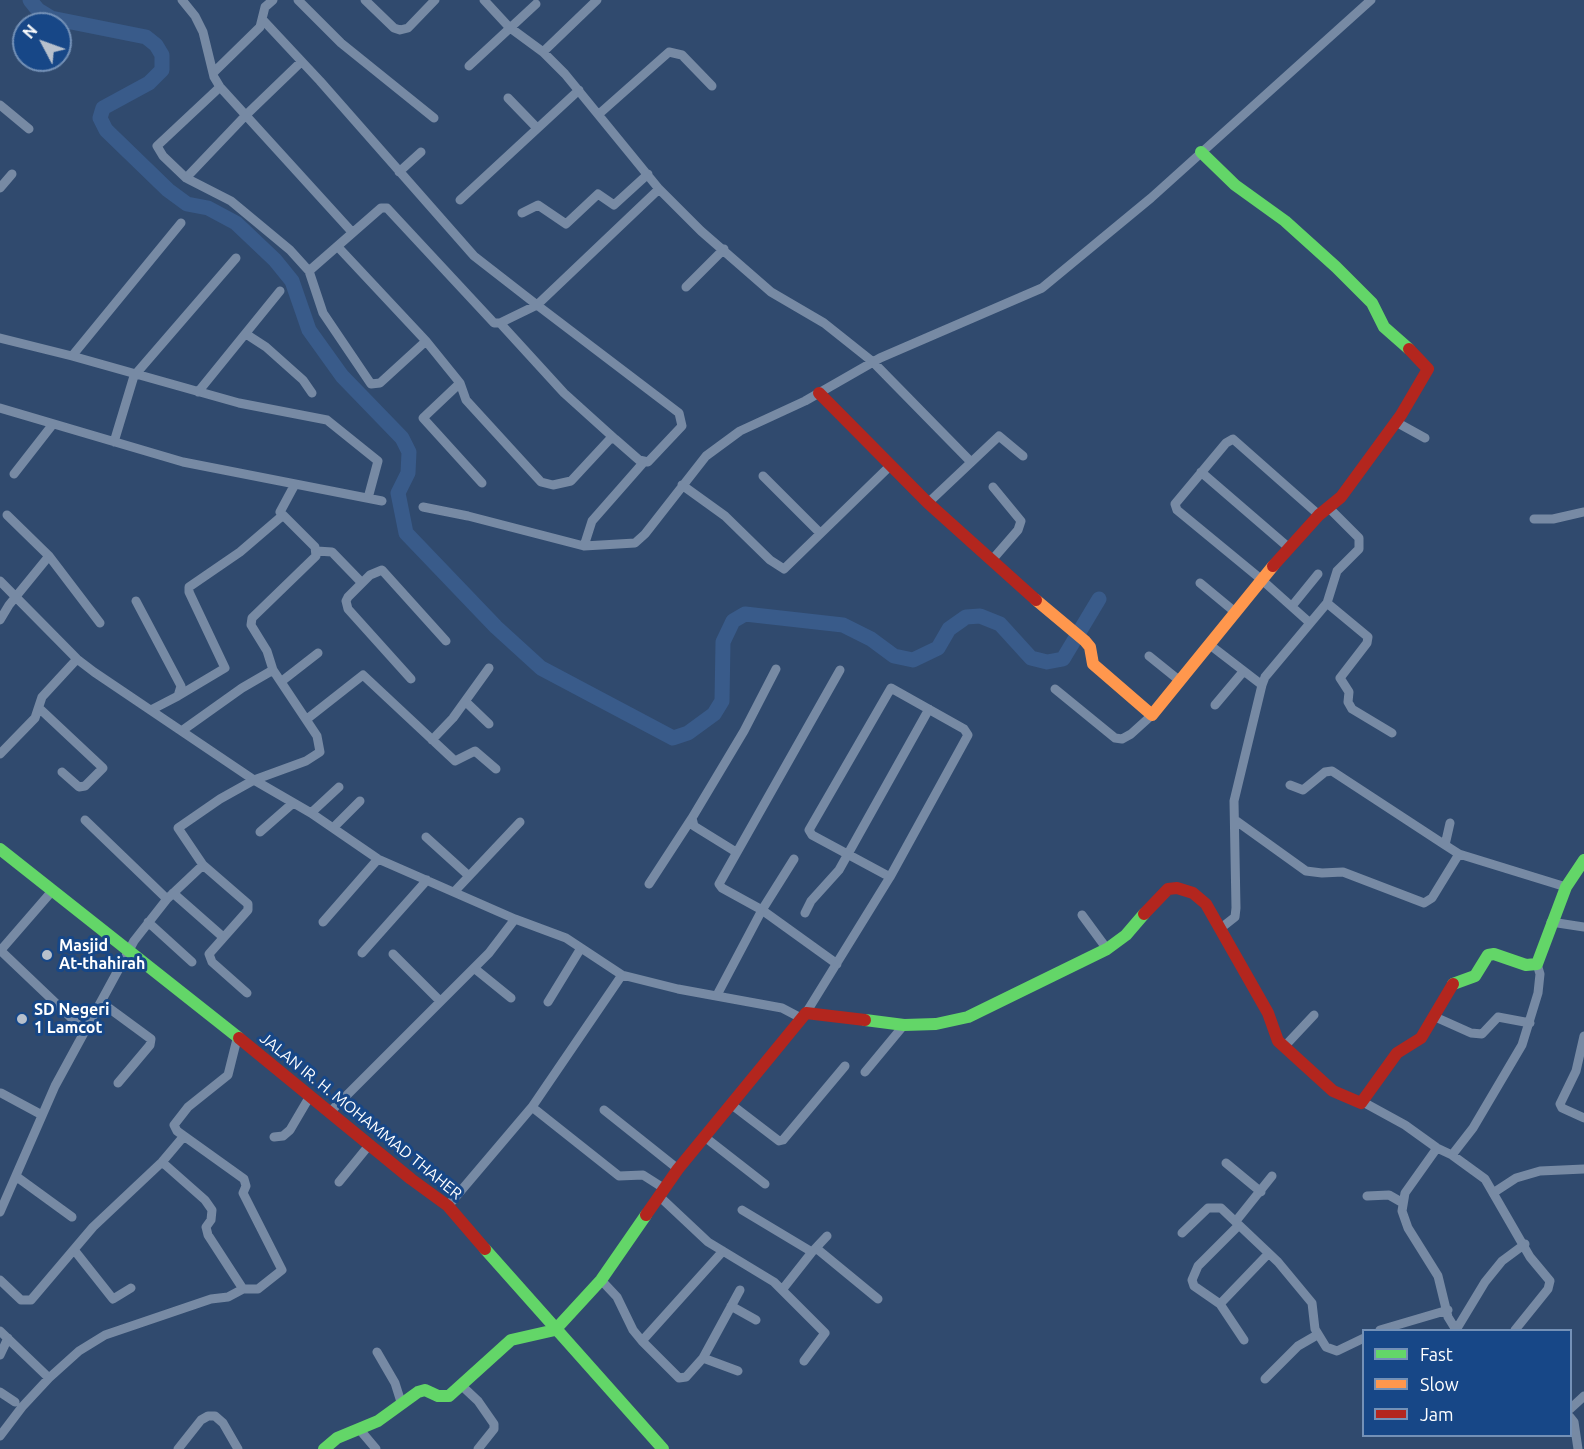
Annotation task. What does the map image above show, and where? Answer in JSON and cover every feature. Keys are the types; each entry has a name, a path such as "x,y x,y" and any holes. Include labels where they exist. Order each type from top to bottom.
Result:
{"street":[{"path":"182,0 195,16 203,32 213,73 220,87 352,232"},
{"path":"213,73 260,27 265,7 273,0"},
{"path":"298,0 341,43 434,118"},
{"path":"365,0 394,28 400,30 408,28 435,0"},
{"path":"484,0 509,27 543,52 579,90 659,189 701,231 771,292 824,323 873,362 971,462"},
{"path":"543,52 597,0"},
{"path":"423,507 477,518 584,546 630,545 639,540 681,485 720,444 819,393 873,362 1042,288 1130,216 1268,96 1371,0"},
{"path":"469,66 536,4"},
{"path":"263,20 474,256 681,416 682,426 652,460 643,463 592,521 584,546"},
{"path":"600,114 669,52 681,55 712,86"},
{"path":"186,178 301,62"},
{"path":"220,87 157,146 163,156 186,178 231,201 278,238 309,271 323,313 371,384 380,383 426,341"},
{"path":"460,200 579,90"},
{"path":"508,98 537,128"},
{"path":"0,105 29,129"},
{"path":"399,172 421,152"},
{"path":"1055,689 1115,738 1122,739 1131,734 1152,715 1288,547 1324,512 1401,414 1425,376 1427,366 1384,327 1372,303 1309,241 1235,185 1201,152"},
{"path":"0,188 12,174"},
{"path":"522,213 538,205 566,224 595,196 601,194 614,205 648,174"},
{"path":"309,271 381,208 387,208 494,323 501,323 537,305 659,189"},
{"path":"72,356 181,223"},
{"path":"338,247 426,341 460,383 466,400 541,482 553,484 571,481 605,443 615,439"},
{"path":"686,287 724,249"},
{"path":"114,442 135,375 236,258"},
{"path":"198,392 280,291"},
{"path":"501,323 564,393 643,463"},
{"path":"246,334 266,346 303,380 312,393"},
{"path":"0,338 239,403 327,420 378,461 368,498"},
{"path":"460,383 423,418 482,483"},
{"path":"819,393 928,503 1080,637 1090,648 1093,664 1152,715"},
{"path":"0,408 183,462 294,486 382,501"},
{"path":"1401,414 1425,438"},
{"path":"14,474 53,424"},
{"path":"928,503 1001,435 1023,456"},
{"path":"1221,928 1235,917 1234,801 1265,677 1327,603 1337,571 1356,555 1360,543 1233,439 1226,443 1201,471 1180,497 1175,507 1310,623"},
{"path":"681,485 725,516 780,568 784,569 891,465"},
{"path":"1201,471 1288,547"},
{"path":"763,476 820,533"},
{"path":"294,486 280,509 282,516 317,551 332,552 362,582"},
{"path":"992,560 1018,530 1021,521 993,487"},
{"path":"1534,519 1552,519 1584,512"},
{"path":"7,515 50,556 99,617 100,623"},
{"path":"151,710 225,668 189,592 189,587 240,552 282,516"},
{"path":"247,993 209,958 211,950 249,907 203,865 178,828 220,799 254,780 306,761 320,752 317,736 273,670 267,651 251,621 313,560 317,551"},
{"path":"0,620 50,556"},
{"path":"411,679 346,606 348,597 377,570 382,570 446,640"},
{"path":"1292,606 1318,574"},
{"path":"0,581 77,659 254,780 311,813 378,859 515,919 566,938 622,975 782,1008 803,1016 904,1025 936,1024 968,1017 1107,949 1126,935 1168,889 1193,893 1206,904 1221,928 1236,959 1268,1013 1276,1038 1284,1047 1333,1091 1354,1101 1364,1102 1405,1125 1485,1179 1550,1284 1516,1329"},
{"path":"1200,583 1235,612"},
{"path":"136,601 178,678 180,689 178,696"},
{"path":"1327,603 1368,637 1367,643 1340,678 1349,692 1348,702 1352,709 1392,733"},
{"path":"1210,645 1242,673 1262,686"},
{"path":"282,681 318,653"},
{"path":"1149,656 1180,681"},
{"path":"0,754 27,728 42,698 77,659"},
{"path":"432,740 489,668"},
{"path":"649,884 744,731 776,669"},
{"path":"183,730 242,688 273,670"},
{"path":"837,964 762,910 720,886 736,852 840,670"},
{"path":"1215,705 1242,673"},
{"path":"307,719 363,675 455,761 475,751 496,769"},
{"path":"324,1449 337,1438 360,1430 417,1392 426,1390 438,1396 450,1396 511,1340 520,1335 555,1330 601,1280 678,1169 706,1138 803,1016 890,877 969,735 964,729 896,690 889,689 811,826 812,835 890,877"},
{"path":"465,701 489,724"},
{"path":"39,708 103,768 86,786 79,787 62,772"},
{"path":"805,913 811,901 834,877 848,855 929,709"},
{"path":"1290,785 1303,790 1325,772 1332,771 1459,854 1566,887"},
{"path":"311,813 339,787"},
{"path":"333,828 360,801"},
{"path":"260,832 293,803"},
{"path":"692,818 694,826 736,852"},
{"path":"85,820 170,896 223,937"},
{"path":"1235,820 1306,871 1342,872 1424,903 1432,898 1459,854"},
{"path":"454,892 520,822"},
{"path":"1445,845 1450,823"},
{"path":"426,837 469,876"},
{"name":"JALAN IR. H. MOHAMMAD THAHER","path":"0,849 448,1206 555,1330 663,1449"},
{"path":"323,922 378,859"},
{"path":"717,995 762,910 794,859"},
{"path":"1452,1155 1473,1128 1494,1090 1514,1063 1530,1023 1538,993 1540,974 1537,964 1551,922 1566,887 1584,860"},
{"path":"0,1212 3,1196 16,1177 42,1115 134,941 170,896 203,865"},
{"path":"362,953 427,880"},
{"path":"53,890 0,950 85,1031"},
{"path":"1082,915 1107,949"},
{"path":"330,1112 474,968 512,927 515,919"},
{"path":"148,922 192,962"},
{"path":"1551,922 1584,927"},
{"path":"548,1002 581,948"},
{"path":"393,954 440,1001"},
{"path":"1364,1102 1397,1053 1421,1038 1453,984 1475,976 1491,954 1526,965 1537,964"},
{"path":"474,968 511,998"},
{"path":"448,1206 532,1107 622,975"},
{"path":"102,1002 151,1040 150,1045 118,1083"},
{"path":"1284,1047 1314,1015"},
{"path":"1432,1016 1471,1033 1482,1034 1498,1017 1530,1023"},
{"path":"865,1072 904,1025"},
{"path":"1584,1036 1576,1071 1560,1104 1562,1108 1584,1118"},
{"path":"0,1436 22,1407 49,1378 79,1351 105,1335 211,1299 228,1297 243,1289 258,1289 280,1273 282,1266 243,1193 246,1186 244,1179 177,1131 175,1121 188,1107 228,1075 237,1039"},
{"path":"732,1105 778,1141 783,1140 845,1066"},
{"path":"1,1094 42,1115"},
{"path":"274,1137 283,1136 290,1130 310,1096"},
{"path":"532,1107 619,1176 643,1175 708,1242 774,1282 825,1333 804,1361"},
{"path":"604,1110 678,1169"},
{"path":"0,1280 21,1300 31,1300 75,1251 93,1227 162,1162 184,1136"},
{"path":"706,1138 765,1184"},
{"path":"339,1182 370,1144"},
{"path":"1437,1148 1408,1188 1403,1203 1404,1221 1433,1266 1456,1329"},
{"path":"162,1162 205,1200 212,1210 211,1220 206,1227 208,1235 243,1289"},
{"path":"1226,1163 1261,1192"},
{"path":"1493,1193 1516,1179 1540,1171 1584,1169"},
{"path":"1244,1340 1220,1304 1194,1286 1193,1273 1237,1223 1272,1176"},
{"path":"16,1177 72,1216"},
{"path":"1367,1196 1389,1195 1403,1203"},
{"path":"1182,1233 1208,1208 1214,1206 1221,1208 1268,1254 1312,1303 1317,1335 1326,1347 1333,1351 1362,1339"},
{"path":"742,1210 814,1250 878,1299"},
{"path":"782,1290 827,1236"},
{"path":"1457,1329 1485,1282 1502,1261 1524,1244"},
{"path":"75,1251 112,1299 131,1288"},
{"path":"642,1341 723,1251"},
{"path":"1220,1304 1268,1254"},
{"path":"601,1280 621,1303 633,1330 679,1378 686,1377 703,1358 740,1290"},
{"path":"731,1306 756,1320"},
{"path":"1383,1329 1448,1310"},
{"path":"0,1331 49,1378"},
{"path":"1265,1379 1298,1346 1317,1335"},
{"path":"0,1355 8,1338"},
{"path":"377,1352 395,1383 401,1402"},
{"path":"703,1358 738,1371"},
{"path":"462,1386 478,1401 494,1424 494,1429 478,1449"},
{"path":"0,1392 15,1402"},
{"path":"1572,1407 1584,1396"},
{"path":"177,1449 201,1420 208,1416 215,1416 223,1423 238,1449"},
{"path":"1572,1420 1578,1449"},
{"path":"360,1430 376,1449"}],"waterway":[{"path":"30,0 38,10 51,18 146,37 156,45 162,55 162,70 149,83 103,108 100,118 106,130 168,190 187,204 208,208 236,223 275,260 292,281 309,330 342,376 402,438 409,452 408,473 398,493 406,533 496,627 541,668 673,738 688,733 714,714 722,701 723,642 733,621 745,614 843,625 871,639 894,656 913,660 938,648 949,629 966,617 980,616 1000,624 1031,658 1047,662 1063,659 1099,599"}],"traffic: fast":[{"path":"1201,152 1235,185 1285,221 1336,267 1372,303 1384,327 1409,349"},
{"path":"0,849 239,1038"},
{"path":"1453,984 1475,976 1488,955 1494,954 1526,965 1537,964 1566,887 1584,860"},
{"path":"865,1020 904,1025 936,1024 968,1017 1107,949 1126,935 1144,914"},
{"path":"324,1449 337,1438 378,1421 418,1392 425,1390 438,1396 449,1396 511,1340 555,1330 601,1280 646,1215"},
{"path":"485,1249 663,1449"}],"traffic: slow":[{"path":"1036,600 1085,641 1090,647 1093,664 1152,715 1273,566"}],"traffic: jam":[{"path":"1273,566 1319,515 1341,497 1401,415 1428,369 1409,349"},
{"path":"819,393 928,503 1036,600"},
{"path":"1144,914 1168,889 1177,888 1193,893 1206,904 1268,1013 1278,1041 1333,1091 1361,1103 1397,1053 1421,1038 1453,984"},
{"path":"646,1215 678,1169 806,1013 865,1020"},
{"path":"239,1038 411,1179 448,1206 485,1249"}],"place":[{"name":"Masjid At-thahirah","path":"47,955"},
{"name":"SD Negeri 1 Lamcot","path":"22,1019"}]}
